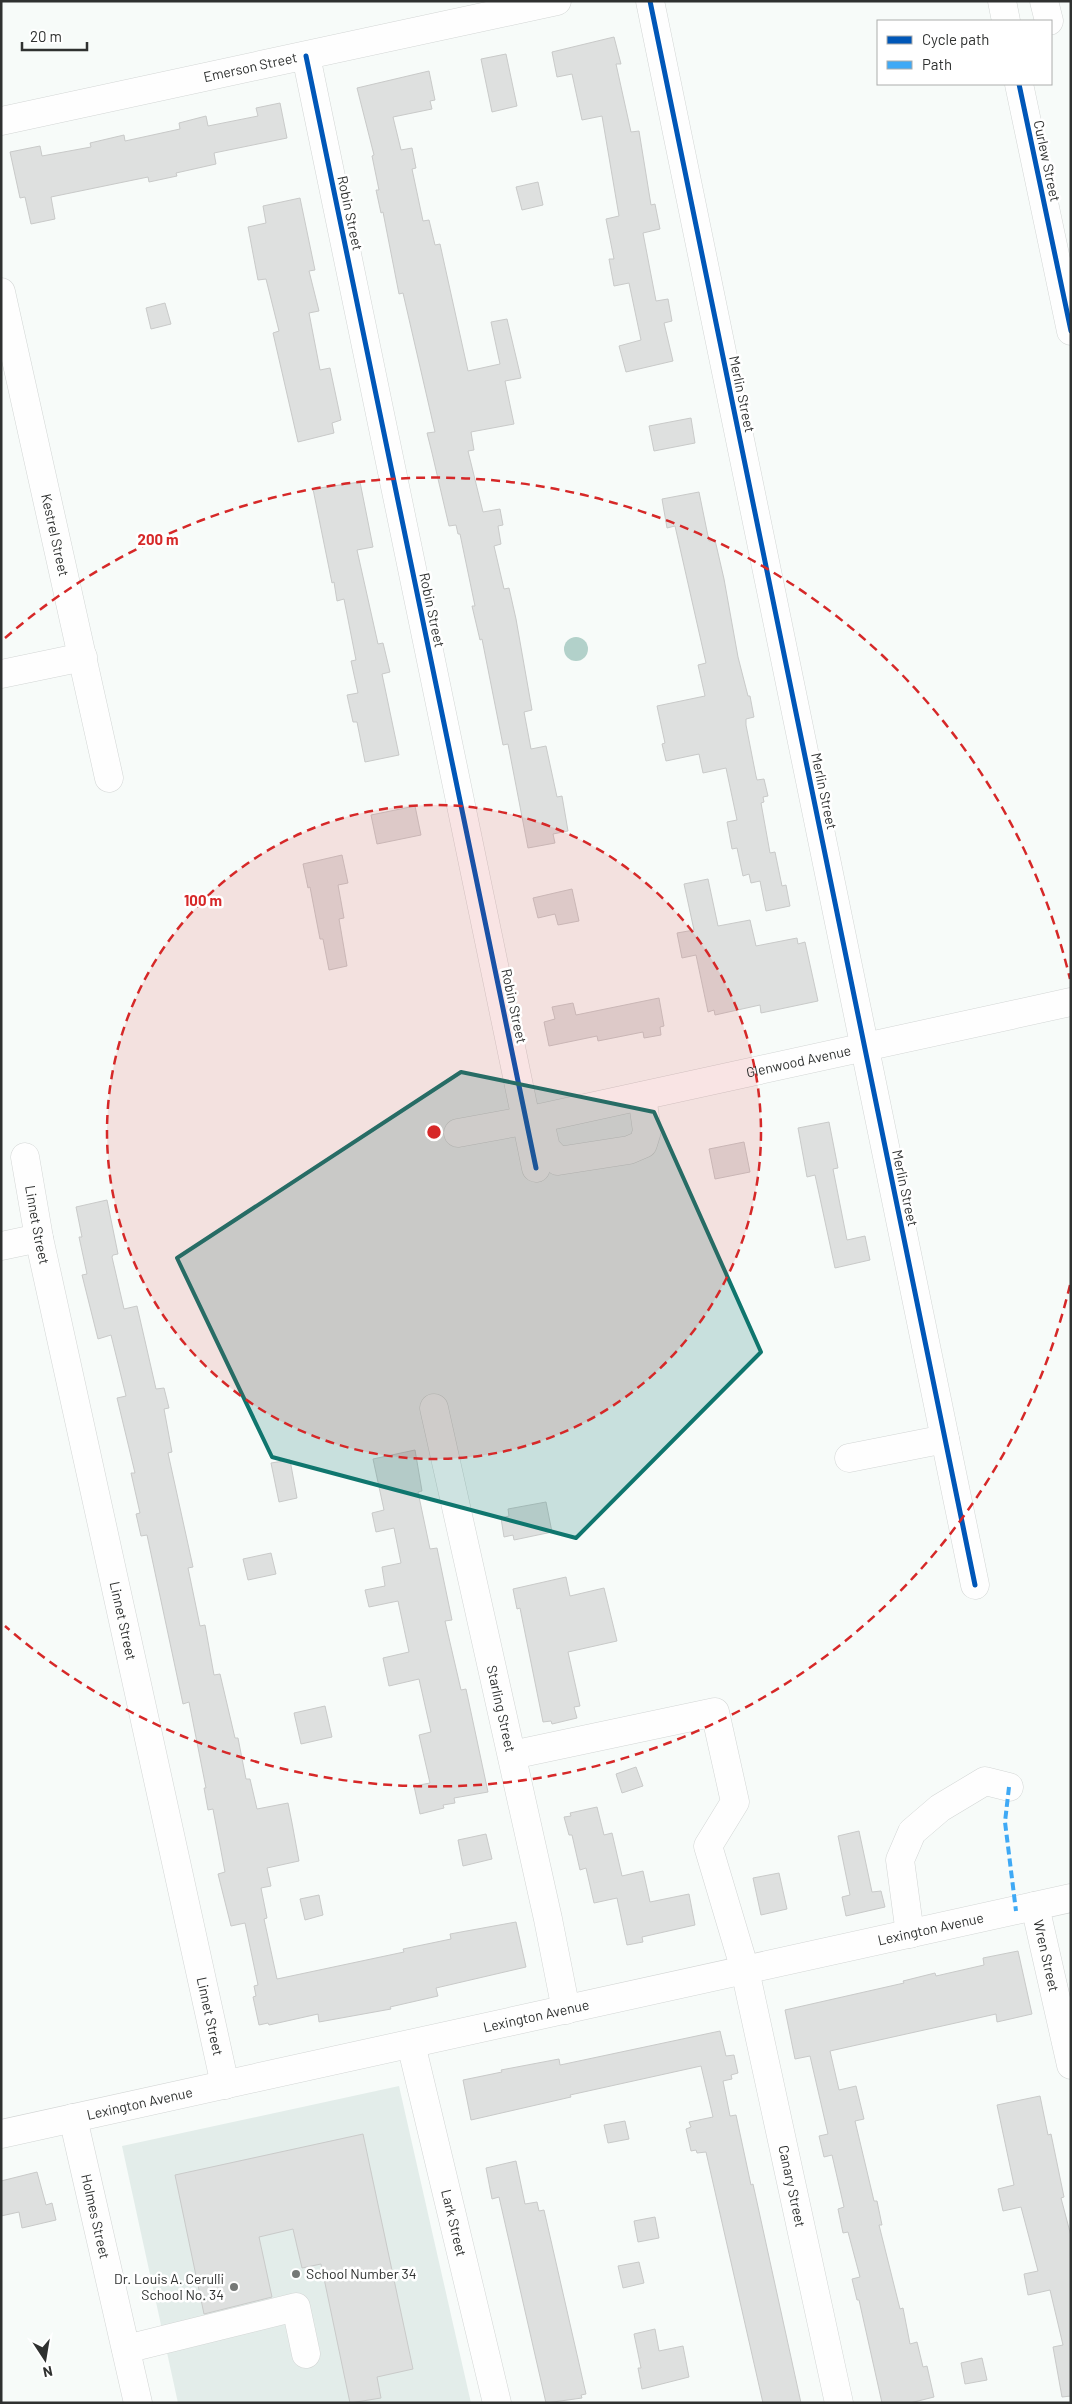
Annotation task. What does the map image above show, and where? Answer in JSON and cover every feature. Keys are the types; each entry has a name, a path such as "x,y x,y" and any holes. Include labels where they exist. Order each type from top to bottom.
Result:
{"street":[{"name":"Emerson Street","path":"1,121 557,1"},
{"name":"Merlin Street","path":"650,1 975,1585"},
{"path":"1044,1 1049,20"},
{"name":"Robin Street","path":"306,56 533,1120 536,1168"},
{"name":"Curlew Street","path":"1019,85 1071,332"},
{"name":"Kestrel Street","path":"1,292 109,778"},
{"path":"1,674 83,657"},
{"name":"Glenwood Avenue","path":"458,1133 533,1120 1071,1002"},
{"path":"533,1120 546,1148 558,1162 629,1150 643,1144 647,1130 642,1096"},
{"name":"Linnet Street","path":"25,1157 39,1238 225,2085"},
{"path":"1,1246 39,1238"},
{"name":"Starling Street","path":"434,1408 548,1919 566,2010"},
{"path":"848,1458 945,1439"},
{"name":"Canary Street","path":"512,1755 715,1712 735,1802 708,1846 745,1970 839,2403"},
{"path":"910,1934 900,1860 912,1832 940,1808 985,1781 1009,1787"},
{"name":"Lexington Avenue","path":"1,2134 1071,1898"},
{"name":"Wren Street","path":"1035,1906 1062,1986 1071,2065"},
{"name":"Lark Street","path":"411,2044 497,2403"},
{"name":"Holmes Street","path":"73,2118 138,2403"},
{"path":"126,2349 296,2307 306,2354"}],"highlighted area":[{"path":"461,1072 654,1112 761,1352 576,1538 272,1457 177,1258"}],"shaded area":[{"path":"576,637 585,640 588,649 585,658 576,661 567,658 564,649 567,640"},
{"name":"School Number 34","path":"399,2086 471,2403 178,2403 122,2146"}],"building":[{"path":"614,37 621,64 616,64 631,132 639,131 651,205 655,204 660,229 643,233 656,301 668,299 672,321 664,323 673,361 626,372 619,346 641,340 629,283 614,286 609,259 614,259 606,219 619,216 602,116 582,120 572,74 557,77 552,52"},
{"path":"506,54 517,106 492,112 481,59"},
{"path":"429,71 435,100 430,101 432,109 393,117 401,150 412,148 416,168 412,169 423,221 429,220 435,245 440,244 468,371 500,364 491,322 507,319 521,378 505,381 514,424 471,432 474,450 468,451 483,512 500,509 503,525 498,526 501,544 494,546 504,589 509,588 516,619 532,710 524,712 531,749 546,746 557,797 562,796 568,831 553,834 555,843 528,848 508,744 503,745 482,639 480,640 472,606 475,606 460,534 458,534 456,525 449,526 427,433 435,432 403,293 399,294 383,212 381,213 376,190 379,190 372,156 374,155 357,88"},
{"path":"280,103 287,138 214,153 216,164 176,173 177,176 149,182 148,177 51,197 55,219 31,224 25,197 20,198 10,152 40,146 42,156 91,147 90,143 124,135 125,141 180,129 179,123 206,116 208,126 258,116 256,108"},
{"path":"538,182 543,205 522,210 516,187"},
{"path":"300,198 315,270 309,271 319,311 309,313 320,370 330,368 341,420 332,423 334,433 298,442 273,333 279,331 266,279 258,280 248,227 266,223 263,206"},
{"path":"165,303 171,324 151,329 146,308"},
{"path":"691,418 695,443 654,451 649,426"},
{"path":"360,482 373,547 357,550 378,644 383,643 390,672 382,674 399,755 365,762 357,722 353,722 347,695 358,693 351,661 356,660 344,599 337,601 334,582 332,583 313,489"},
{"path":"699,492 709,541 715,540 738,657 748,696 750,696 754,717 746,719 746,725 757,780 764,779 768,796 763,797 764,802 761,803 770,853 775,852 782,886 786,885 790,906 766,911 760,881 751,883 749,874 743,876 737,848 732,849 727,822 737,820 726,768 703,773 699,754 666,761 662,744 665,743 657,706 705,696 698,665 706,663 675,526 667,528 662,499"},
{"path":"415,806 421,835 377,844 371,815"},
{"path":"342,855 348,883 338,885 344,918 339,919 347,966 329,970 323,939 320,939 310,887 308,888 303,864"},
{"path":"708,879 718,926 750,920 756,946 797,938 798,944 805,942 818,1001 761,1013 760,1005 715,1015 714,1010 708,1012 696,955 682,958 677,933 694,930 684,884"},
{"path":"572,889 579,921 558,925 555,914 538,918 533,898"},
{"path":"659,998 664,1026 660,1027 661,1035 644,1038 643,1032 598,1041 597,1036 549,1046 544,1022 555,1019 552,1007 573,1003 576,1015"},
{"path":"829,1122 838,1168 833,1169 847,1240 865,1236 870,1260 835,1268 815,1175 807,1177 798,1128"},
{"path":"744,1142 750,1172 715,1179 709,1149"},
{"path":"107,1200 118,1254 112,1257 124,1309 137,1306 156,1389 164,1388 169,1408 164,1409 172,1452 168,1453 193,1567 188,1568 200,1626 205,1625 214,1675 220,1674 235,1738 238,1738 246,1779 250,1779 257,1809 288,1803 299,1861 267,1868 271,1886 261,1888 267,1918 264,1919 277,1979 404,1952 403,1949 451,1939 450,1934 516,1922 526,1967 436,1988 438,1996 390,2007 391,2009 319,2022 318,2014 269,2025 268,2023 259,2025 253,1997 256,1996 254,1986 258,1985 245,1923 231,1926 218,1874 225,1872 213,1809 208,1810 204,1788 206,1788 189,1702 183,1704 147,1535 141,1536 136,1514 140,1513 131,1473 135,1473 117,1398 126,1396 111,1335 98,1339 82,1275 87,1274 79,1237 82,1237 76,1207"},
{"path":"415,1450 422,1491 418,1492 430,1549 437,1548 452,1620 445,1621 461,1690 466,1689 488,1792 454,1798 455,1803 443,1805 444,1808 420,1814 414,1786 430,1783 419,1735 431,1732 419,1679 389,1686 383,1658 409,1652 398,1601 369,1607 365,1590 385,1586 382,1567 401,1563 394,1528 376,1532 372,1513 384,1510 373,1459"},
{"path":"290,1460 297,1498 279,1502 271,1463"},
{"path":"546,1502 552,1532 514,1540 513,1535 504,1537 501,1518 509,1516 508,1509"},
{"path":"271,1553 276,1574 248,1580 243,1559"},
{"path":"566,1577 570,1596 604,1588 617,1641 568,1652 580,1706 574,1707 577,1718 552,1724 551,1721 543,1722 520,1608 517,1609 513,1589"},
{"path":"325,1706 332,1737 301,1744 294,1713"},
{"path":"636,1767 643,1786 622,1793 616,1774"},
{"path":"597,1807 604,1835 612,1833 622,1876 643,1871 650,1902 689,1894 695,1925 642,1937 643,1942 627,1945 617,1898 594,1903 586,1868 580,1870 572,1835 569,1835 564,1817 571,1816 570,1813"},
{"path":"859,1831 872,1892 881,1891 885,1907 846,1916 842,1897 850,1895 838,1836"},
{"path":"486,1834 492,1859 463,1866 458,1840"},
{"path":"779,1873 787,1909 761,1915 753,1878"},
{"path":"319,1895 323,1915 305,1920 300,1899"},
{"path":"1018,1951 1032,2014 997,2022 996,2014 830,2051 839,2090 856,2086 864,2119 855,2121 874,2201 877,2201 882,2225 879,2225 900,2309 903,2308 910,2344 917,2342 923,2367 927,2366 934,2397 910,2403 882,2403 859,2300 857,2300 852,2279 860,2277 848,2232 843,2233 838,2209 844,2207 832,2155 824,2157 819,2136 828,2134 810,2056 795,2059 785,2010 904,1983 903,1981 935,1973 936,1976 984,1965 983,1958"},
{"path":"720,2031 726,2056 734,2055 738,2073 731,2075 732,2079 723,2081 730,2116 736,2115 751,2185 753,2184 801,2403 763,2403 706,2152 697,2153 696,2150 691,2151 686,2129 691,2127 689,2122 713,2117 701,2066 570,2095 571,2097 471,2120 463,2080 502,2072 501,2070 559,2059 560,2065"},
{"path":"1040,2096 1048,2135 1051,2134 1064,2197 1061,2198 1071,2236 1071,2396 1062,2397 1053,2347 1063,2345 1050,2290 1028,2295 1024,2274 1038,2271 1021,2207 1003,2211 998,2189 1014,2185 997,2105"},
{"path":"625,2121 629,2139 608,2143 604,2125"},
{"name":"Dr. Louis A. Cerulli School No. 34","path":"363,2134 413,2369 377,2377 381,2398 350,2403 321,2264 302,2268 293,2229 259,2237 272,2297 204,2314 175,2175"},
{"path":"516,2161 525,2204 537,2202 539,2211 544,2210 586,2394 581,2395 582,2398 546,2403 499,2197 492,2199 486,2168"},
{"path":"37,2172 46,2205 52,2203 56,2220 22,2228 19,2212 1,2216 1,2181"},
{"path":"655,2217 659,2238 638,2242 634,2221"},
{"path":"639,2262 644,2283 623,2288 618,2266"},
{"path":"655,2329 659,2351 683,2346 689,2377 642,2389 638,2368 641,2368 634,2334"},
{"path":"982,2358 987,2380 965,2384 961,2363"}],"marked path":[{"path":"1009,1787 1005,1822 1016,1911"}],"cycle path":[{"path":"650,1 975,1585"},
{"path":"306,56 536,1168"},
{"path":"1019,85 1071,331"}],"place":[{"name":"School Number 34","path":"296,2274"},
{"name":"Dr. Louis A. Cerulli School No. 34","path":"234,2287"}]}
